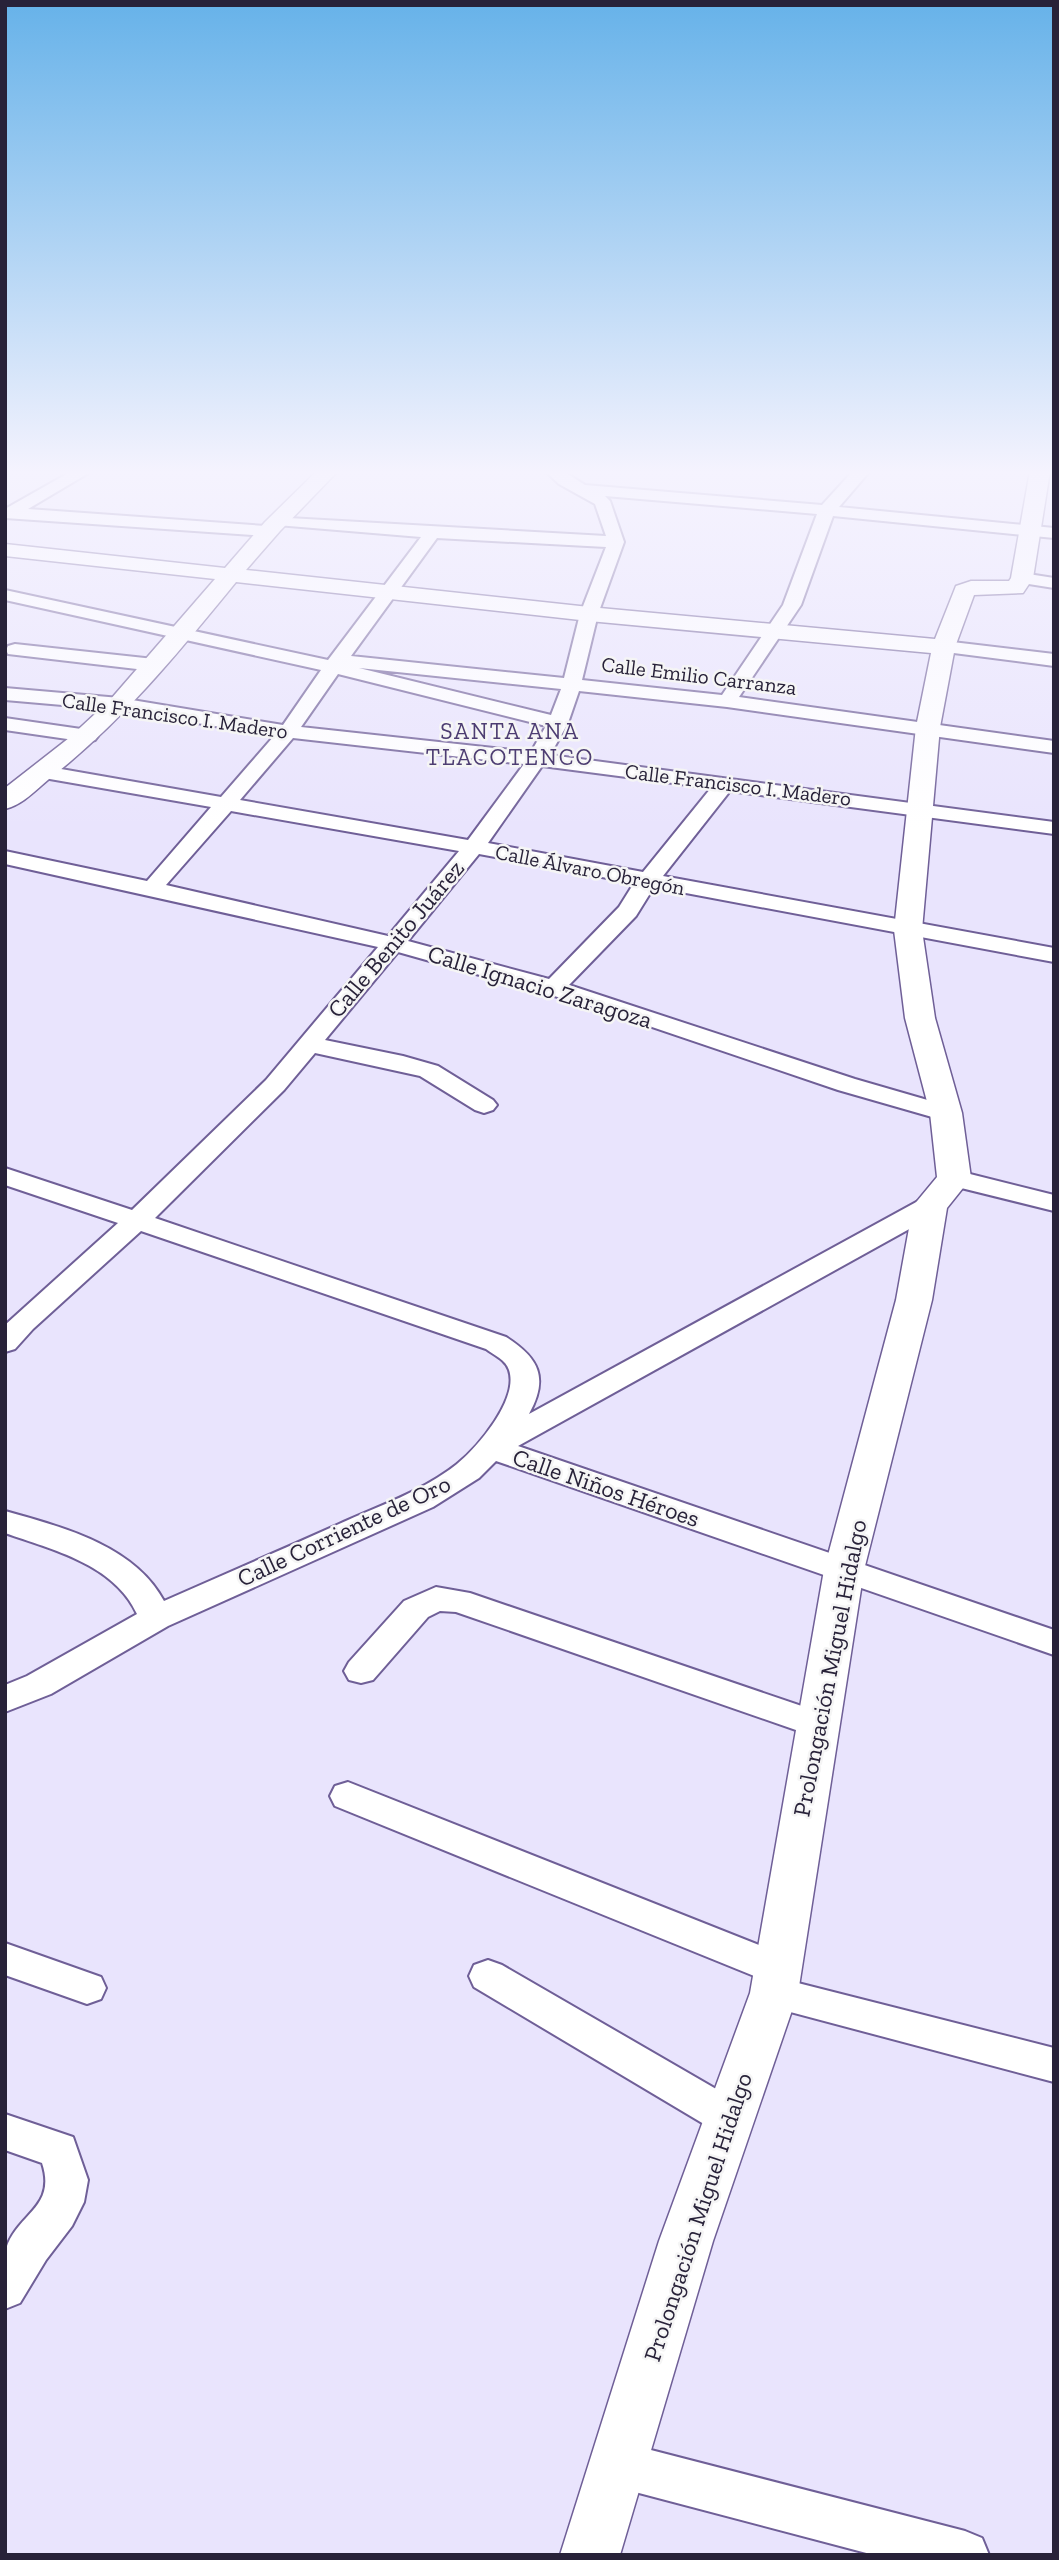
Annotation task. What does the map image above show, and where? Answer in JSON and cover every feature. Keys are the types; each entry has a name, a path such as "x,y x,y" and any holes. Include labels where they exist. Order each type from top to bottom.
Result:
{"street":[{"path":"5,802 88,736 120,704 219,590"},
{"path":"377,590 1054,660"},
{"name":"Calle Benito Juárez","path":"5,1343 23,1323 139,1219 275,1085 474,847 537,759 558,723 572,684 589,614 598,590"},
{"path":"727,701 776,632 797,590"},
{"name":"Prolongación Miguel Hidalgo","path":"590,2555 620,2465 686,2241 776,1981 844,1570 942,1192 946,1113 920,1018 908,930 928,727 944,647 960,597 965,590"},
{"path":"152,888 288,732 336,663 391,592"},
{"path":"5,595 181,634 336,663 558,723"},
{"path":"15,650 154,665"},
{"name":"Calle Emilio Carranza","path":"336,663 727,701 928,727 1054,747"},
{"name":"Calle Francisco I. Madero","path":"5,694 120,704 288,732 537,759 1054,828"},
{"path":"5,724 88,736"},
{"name":"Calle Álvaro Obregón","path":"44,772 474,847 908,930 1054,955"},
{"path":"554,987 628,911 647,881 726,783"},
{"name":"Calle Ignacio Zaragoza","path":"5,857 391,943 554,987 867,1092 946,1113"},
{"path":"307,1044 403,1063 429,1071 484,1105"},
{"name":"Calle Niños Héroes","path":"5,1176 139,1219 496,1343 519,1360 526,1383 518,1407 491,1448 1054,1643"},
{"path":"942,1192 1054,1203"},
{"name":"Calle Corriente de Oro","path":"5,1699 39,1685 156,1619 422,1500 468,1471 491,1448 942,1192"},
{"path":"5,1522 65,1543 112,1564 143,1592 156,1619"},
{"path":"361,1671 416,1609 436,1599 458,1601 819,1725"},
{"path":"348,1796 776,1981 1054,2065"},
{"path":"5,1959 87,1988"},
{"path":"488,1976 728,2117"},
{"path":"5,2132 58,2150 69,2172 66,2200 31,2246 5,2289"},
{"path":"620,2465 965,2555"}],"district":[{"name":"SANTA ANA TLACOTENCO","path":"510,744"}]}
